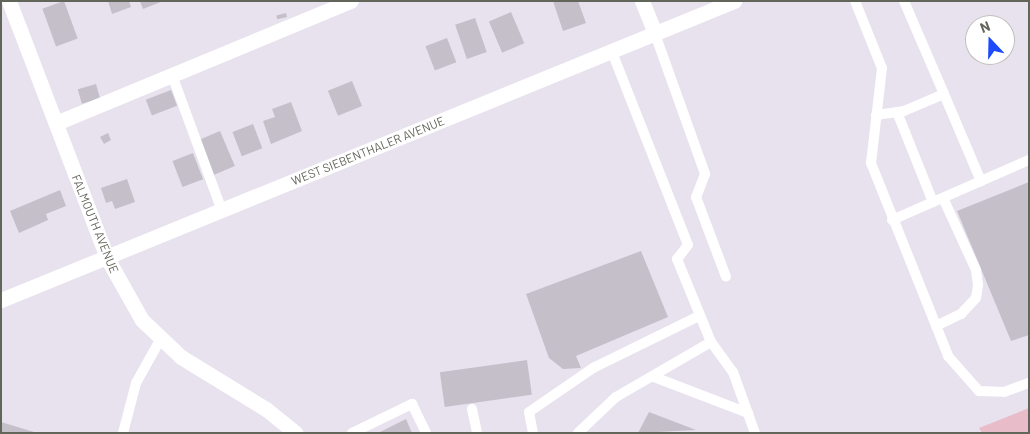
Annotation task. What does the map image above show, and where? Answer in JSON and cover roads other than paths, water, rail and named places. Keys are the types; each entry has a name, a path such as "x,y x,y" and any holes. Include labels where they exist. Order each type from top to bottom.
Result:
{"street":[{"name":"FALMOUTH AVENUE","path":"9,1 106,258 142,320 160,340 296,433"},
{"path":"56,123 351,1"},
{"path":"642,1 655,34"},
{"name":"WEST SIEBENTHALER AVENUE","path":"1,300 734,1"}],"lane":[{"path":"855,1 882,68 871,164 948,356 980,392 1004,392 1029,383"},
{"path":"904,1 981,181"},
{"path":"655,34 705,174 696,196 726,277"},
{"path":"612,52 688,245 677,260 711,342 733,372 755,433"},
{"path":"172,75 222,211"},
{"path":"876,116 897,112 944,94"},
{"path":"897,112 938,200 976,270 978,285 976,298 961,314 936,326"},
{"path":"892,220 1029,160"},
{"path":"533,433 529,412 592,368 699,316"},
{"path":"122,433 136,383 160,340"},
{"path":"578,433 616,397 654,377 711,342"},
{"path":"654,377 748,413"},
{"path":"352,433 412,404 426,433"},
{"path":"472,409 477,433"}]}
